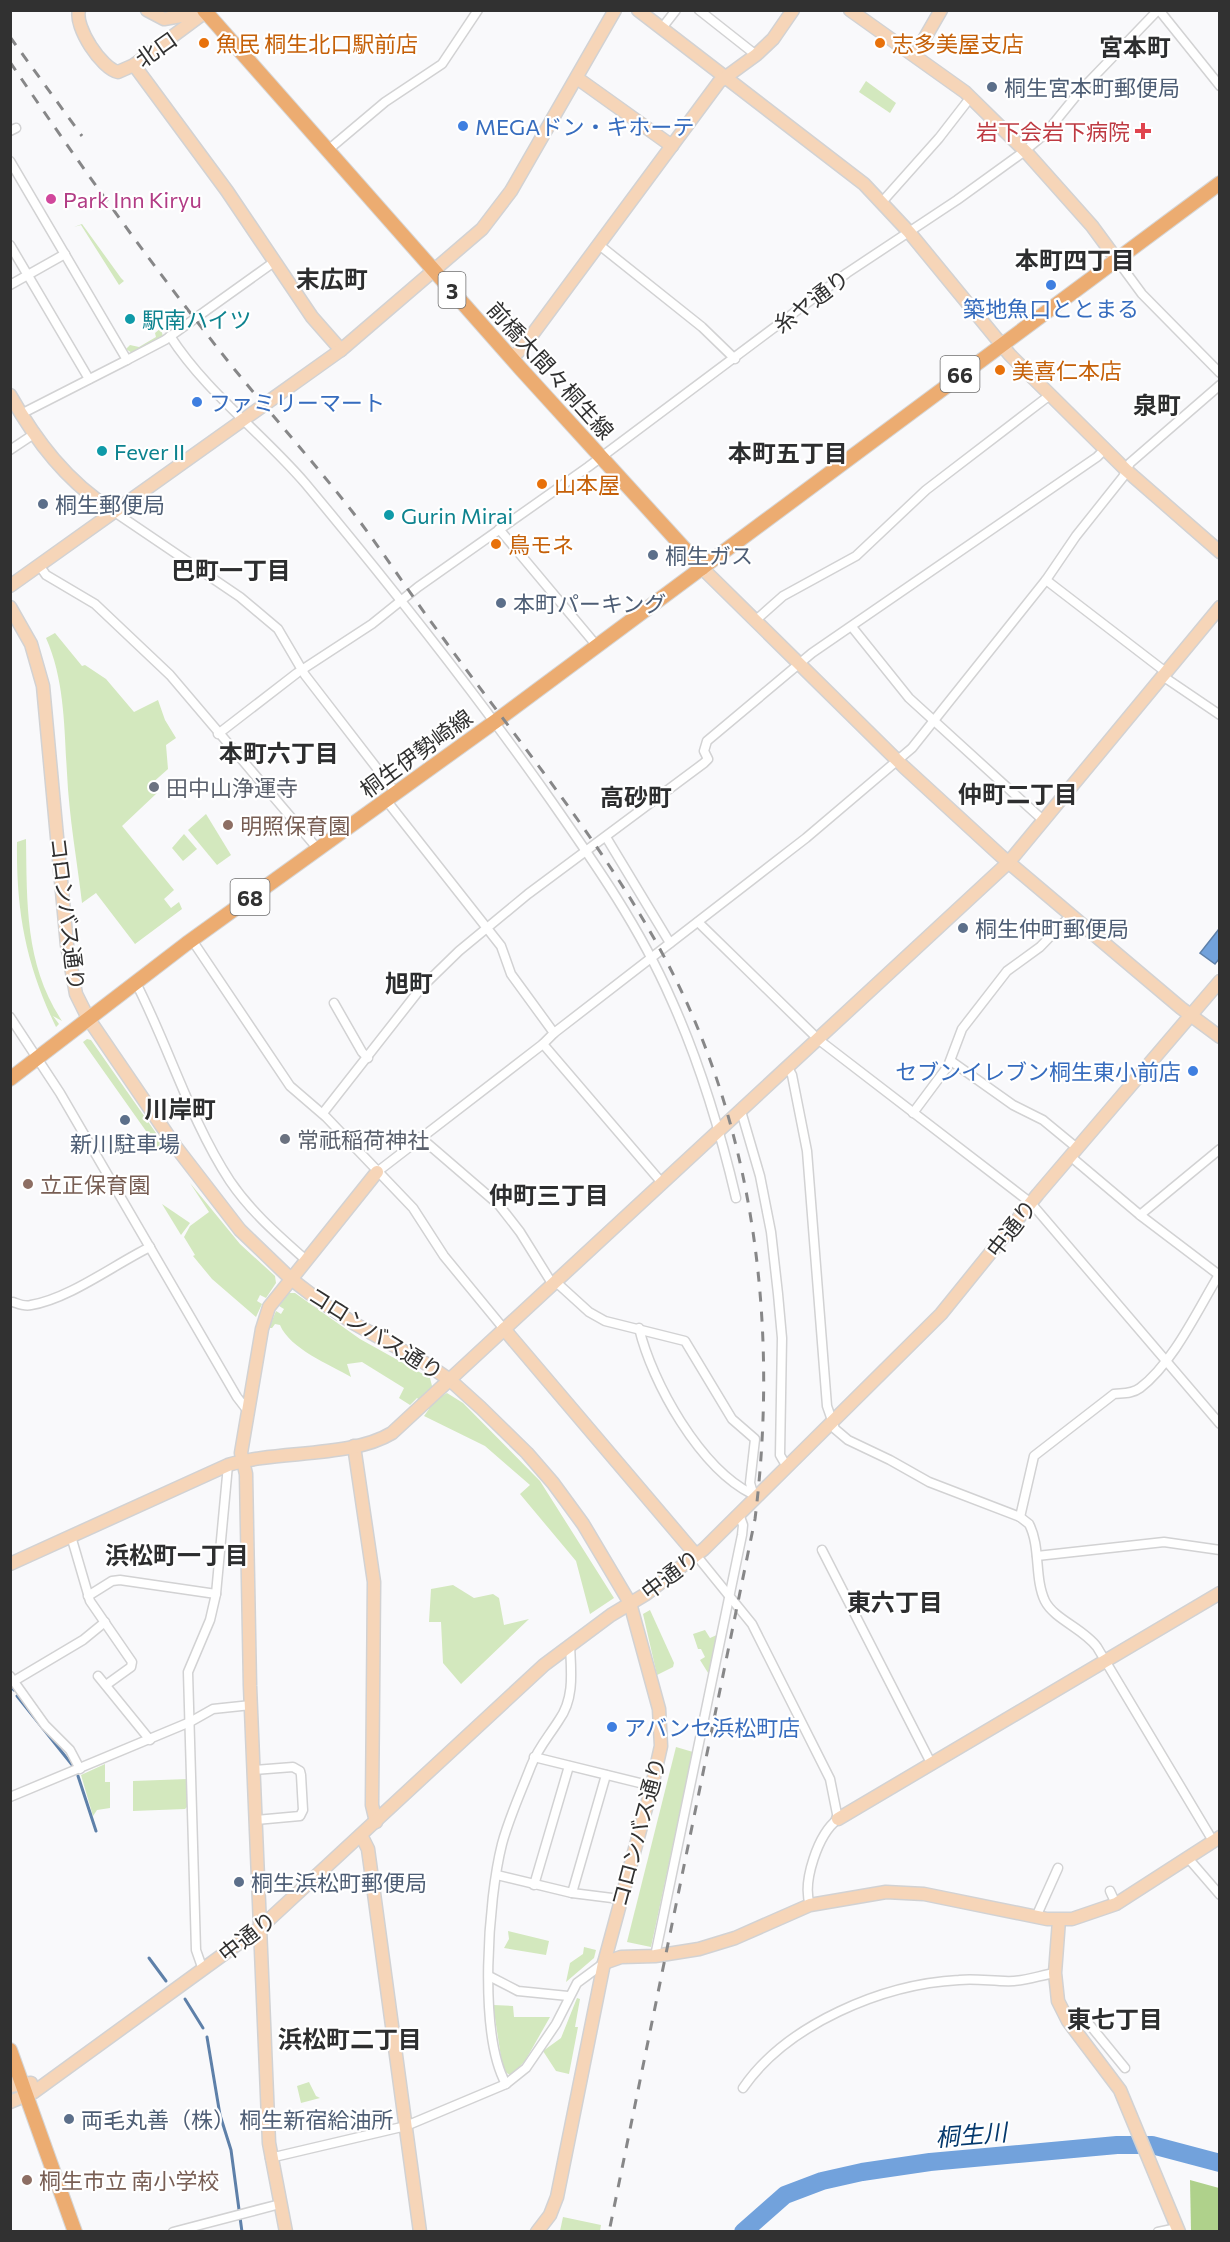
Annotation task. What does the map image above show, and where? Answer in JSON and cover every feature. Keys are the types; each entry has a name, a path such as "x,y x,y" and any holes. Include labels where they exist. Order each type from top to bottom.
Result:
{"main road":[{"name":"前橋大間々桐生線","path":"206,11 512,358 702,568"},
{"name":"66","path":"702,568 1220,183"},
{"name":"桐生伊勢崎線","path":"10,1079 192,940 495,722 702,568"},
{"path":"10,2050 16,2084 27,2096 75,2232"}],"street":[{"name":"北口","path":"79,10 80,29 107,67 120,72 134,65 206,11"},
{"name":"北口","path":"147,10 164,19 206,11"},
{"path":"328,150 385,102 442,64 477,10"},
{"path":"10,586 341,350 476,235 498,211 615,10"},
{"path":"638,10 851,172 909,232 1001,344 1050,396 1126,470 1220,552"},
{"path":"662,28 676,10"},
{"path":"699,10 756,55"},
{"path":"512,358 523,347 719,82 756,55 773,39 793,10"},
{"path":"850,10 915,55 970,98 1024,151 1092,226 1148,301 1220,373"},
{"path":"915,55 941,10"},
{"path":"1158,10 1220,86"},
{"name":"糸ヤ通り","path":"218,734 302,670 372,624 400,601 735,359 847,273 1024,151 1045,134 1080,91 1158,10"},
{"path":"134,65 227,191 319,325 341,350"},
{"path":"577,78 672,146"},
{"path":"882,202 939,138 970,98"},
{"path":"10,161 127,360"},
{"path":"598,244 702,327 735,359"},
{"path":"10,245 90,379"},
{"path":"10,285 65,254"},
{"path":"21,414 170,336 274,262"},
{"path":"170,336 304,483 400,601 495,722 620,902 651,958 680,1020 720,1130 736,1198"},
{"path":"286,2232 270,2158 251,1705 245,1530 246,1474 242,1461 247,1410 264,1320 273,1301 377,1172 806,838 898,761 934,721 1046,580 1132,460 1220,385"},
{"path":"10,395 34,434 57,464 97,501 258,611 278,629 302,670 391,797 501,946 511,974 554,1033"},
{"path":"756,620 783,596 856,556 926,490 1050,396"},
{"path":"10,450 34,434"},
{"path":"323,1113 421,988 486,927 704,763 708,759 704,751 707,741 801,662 949,557 1097,457 1105,449"},
{"path":"499,529 597,646"},
{"path":"39,565 46,575 95,604 147,652 173,679 317,848"},
{"path":"702,568 801,662 898,761 1009,862 1220,1037"},
{"path":"1046,580 1220,716"},
{"name":"コロンバス通り","path":"10,607 31,644 43,686 67,945 76,994 88,1018 176,1147 222,1209 259,1250 291,1279 343,1317 416,1357 527,1453 553,1483 583,1524 630,1603 661,1722 659,1757 604,1963 557,2197 541,2230"},
{"path":"10,1564 228,1465 242,1461 354,1446 387,1436 819,1040 1009,862 1220,607"},
{"path":"852,627 902,691 1044,821"},
{"path":"606,837 670,943"},
{"path":"913,1113 951,1061 951,1053 962,1029 1007,971 1040,947 1071,915"},
{"path":"698,922 819,1040 1031,1203 1220,1424"},
{"path":"192,940 283,1076 298,1094 323,1113 417,1214 444,1256 752,1624 830,1779 838,1819"},
{"name":"中通り","path":"10,2102 27,2096 261,1927 544,1665 570,1644 696,1556 753,1497 787,1467 941,1314 1073,1152 1220,981"},
{"path":"136,983 153,1016 188,1100 229,1179 258,1216 306,1260"},
{"path":"334,1003 362,1052 368,1058"},
{"path":"10,1017 60,1093 237,1397 247,1410"},
{"path":"543,1044 662,1183"},
{"path":"951,1061 1014,1105 1043,1120 1073,1152 1140,1215 1219,1274 1197,1313 1165,1360 1140,1388 1130,1393 1114,1394 1034,1456 1020,1517"},
{"path":"270,2158 406,2126 506,2084 526,2068 556,2024 568,1996 577,1983 604,1963 621,1957 655,1956 699,1949 735,1938 810,1905 886,1892 909,1892 1059,1920 1085,1916 1116,1904 1216,1838 1107,1662 1086,1634 1048,1606 1042,1590 1032,1529 1020,1517 929,1482 891,1460 848,1440 832,1423 827,1406 807,1151 792,1075 788,1068"},
{"path":"741,1110 760,1176 771,1233 782,1338 780,1455 787,1467"},
{"path":"420,1137 499,1205 554,1283 596,1317 681,1338 688,1343 732,1419 754,1439 753,1497"},
{"path":"1140,1215 1220,1149"},
{"path":"13,1302 31,1306 49,1299 82,1285 150,1247"},
{"path":"639,1329 646,1358 696,1444 712,1464 753,1497"},
{"path":"354,1446 373,1571 372,1810 376,1822"},
{"path":"203,1970 196,1950 189,1669 210,1620 216,1594 228,1465"},
{"path":"655,1956 731,1598 743,1525 739,1514"},
{"path":"71,1536 88,1596 132,1665 106,1685"},
{"path":"1037,1556 1164,1542 1220,1550"},
{"path":"822,1550 932,1765"},
{"path":"88,1596 112,1581 120,1580 216,1594"},
{"path":"810,1905 807,1895 808,1881 824,1834 838,1819 1107,1662 1220,1593"},
{"path":"80,1769 70,1750 45,1725 13,1678 83,1640 105,1622"},
{"path":"506,2084 500,2070 488,2008 492,1907 506,1833 534,1757 566,1708 571,1683 570,1644"},
{"path":"98,1676 150,1740"},
{"path":"10,1797 150,1740 190,1722 213,1708 251,1705"},
{"path":"534,1757 652,1786"},
{"path":"534,1885 569,1766"},
{"path":"254,1770 293,1767 302,1775 303,1810 300,1816 256,1820"},
{"path":"572,1893 606,1775"},
{"path":"361,1835 368,1849 420,2232"},
{"path":"1188,1858 1220,1895"},
{"path":"1035,1917 1058,1868"},
{"path":"497,1875 572,1893 620,1899"},
{"path":"1110,1891 1116,1904"},
{"path":"1059,1920 1055,1973 1058,2001 1068,2020 1120,2090 1177,2227 1158,2232"},
{"path":"743,2088 762,2064 791,2037 821,2020 855,2006 906,1989 940,1983 960,1980 1012,1981 1055,1973"},
{"path":"489,1976 518,1991 568,1996"},
{"path":"1068,2020 1080,2013 1125,2068"},
{"path":"16,2084 44,2083"},
{"path":"173,2232 280,2204"}],"green space":[{"path":"866,81 896,103 890,113 859,92"},
{"path":"82,224 124,281 119,285 81,225 74,227"},
{"path":"161,328 163,337 132,353 126,349 130,345 139,347 156,337 155,333"},
{"path":"55,633 82,666 85,665 106,679 134,712 158,700 165,720 176,738 166,745 168,769 150,785 157,793 122,826 174,890 164,899 171,908 179,902 182,909 135,944 96,893 82,903 69,806 60,687 46,638"},
{"path":"206,814 231,855 217,865 188,830"},
{"path":"184,834 197,849 183,861 172,848"},
{"path":"26,839 30,933 41,978 62,1021 53,1016 59,1024 56,1027 30,960 21,915 17,842"},
{"path":"87,1039 91,1040 163,1143 156,1152 158,1148 83,1042"},
{"path":"190,1183 240,1244 275,1276 276,1283 266,1298 260,1295 257,1301 262,1304 256,1317 212,1279 193,1256 195,1255 184,1237 190,1226 209,1212"},
{"path":"162,1204 190,1223 181,1235"},
{"path":"289,1293 295,1293 360,1339 430,1378 432,1386 442,1396 447,1393 463,1403 540,1481 614,1598 590,1614 576,1561 520,1494 530,1485 485,1446 424,1416 429,1409 417,1398 410,1405 399,1398 404,1388 362,1362 347,1364 351,1377 301,1349 285,1334 280,1325 275,1324 269,1328 276,1311 281,1314 284,1309 279,1306"},
{"path":"453,1585 474,1598 493,1594 499,1598 504,1625 529,1619 461,1684 443,1663 441,1622 429,1622 431,1589"},
{"path":"650,1610 674,1663 673,1667 657,1675 643,1614"},
{"path":"705,1630 710,1638 719,1634 710,1676 700,1660 705,1657 701,1649 698,1649 693,1634"},
{"path":"676,1747 693,1752 651,1947 627,1942"},
{"path":"105,1764 105,1782 110,1782 110,1808 97,1810 93,1816 81,1775"},
{"path":"188,1779 188,1806 185,1809 133,1811 133,1781"},
{"path":"508,1931 549,1941 546,1955 504,1948 509,1939"},
{"path":"584,1947 596,1950 594,1958 566,1982 570,1963 583,1954"},
{"path":"577,1998 580,1999 575,2027 578,2027 569,2074 556,2071 543,2051 561,2038"},
{"path":"493,2005 513,2006 514,2017 550,2017 525,2061 511,2076 503,2070"},
{"path":"309,2082 316,2096 320,2098 301,2103 297,2086"},
{"path":"1190,2180 1219,2188 1219,2231 1191,2231"},
{"path":"563,2217 601,2225 600,2231 560,2231"}],"water":[{"path":"1219,929 1219,959 1215,964 1200,953"}],"waterway":[{"path":"10,1686 14,1690"},
{"path":"17,1696 73,1766"},
{"path":"78,1776 96,1831"},
{"path":"149,1958 166,1981"},
{"path":"185,1999 203,2028"},
{"path":"207,2037 220,2115 231,2150 242,2232"},
{"name":"桐生川","path":"743,2232 785,2195 822,2181 862,2172 930,2162 1117,2145 1152,2145 1220,2163"}],"railway":[{"path":"10,37 82,136"},
{"path":"10,62 148,257 235,370 357,518 430,621 585,830 612,869 661,951 693,1017 719,1085 738,1155 752,1227 761,1300 764,1373 762,1446 755,1519 609,2232"}],"place":[{"name":"魚民 桐生北口駅前店","path":"204,43"},
{"name":"志多美屋支店","path":"880,43"},
{"name":"桐生宮本町郵便局","path":"992,87"},
{"name":"MEGAドン・キホーテ","path":"463,126"},
{"name":"岩下会岩下病院","path":"1143,131"},
{"name":"Park Inn Kiryu","path":"51,199"},
{"name":"築地魚口ととまる","path":"1051,285"},
{"name":"駅南ハイツ","path":"130,319"},
{"name":"美喜仁本店","path":"1000,370"},
{"name":"ファミリーマート","path":"197,402"},
{"name":"Fever II","path":"102,451"},
{"name":"山本屋","path":"542,484"},
{"name":"桐生郵便局","path":"43,504"},
{"name":"Gurin Mirai","path":"389,515"},
{"name":"鳥モネ","path":"496,544"},
{"name":"桐生ガス","path":"653,555"},
{"name":"本町パーキング","path":"501,603"},
{"name":"田中山浄運寺","path":"154,787"},
{"name":"明照保育園","path":"228,825"},
{"name":"桐生仲町郵便局","path":"963,928"},
{"name":"セブンイレブン桐生東小前店","path":"1193,1071"},
{"name":"新川駐車場","path":"125,1120"},
{"name":"常祇稲荷神社","path":"285,1139"},
{"name":"立正保育園","path":"28,1184"},
{"name":"アバンセ浜松町店","path":"612,1727"},
{"name":"桐生浜松町郵便局","path":"239,1882"},
{"name":"両毛丸善（株） 桐生新宿給油所","path":"69,2119"},
{"name":"桐生市立 南小学校","path":"27,2180"}],"district":[{"name":"宮本町","path":"1135,46"},
{"name":"本町四丁目","path":"1075,259"},
{"name":"末広町","path":"332,278"},
{"name":"泉町","path":"1157,404"},
{"name":"本町五丁目","path":"788,452"},
{"name":"巴町一丁目","path":"231,569"},
{"name":"本町六丁目","path":"279,752"},
{"name":"仲町二丁目","path":"1018,793"},
{"name":"高砂町","path":"636,796"},
{"name":"旭町","path":"409,982"},
{"name":"川岸町","path":"180,1108"},
{"name":"仲町三丁目","path":"549,1194"},
{"name":"浜松町一丁目","path":"177,1554"},
{"name":"東六丁目","path":"895,1601"},
{"name":"東七丁目","path":"1115,2018"},
{"name":"浜松町二丁目","path":"350,2038"}]}
